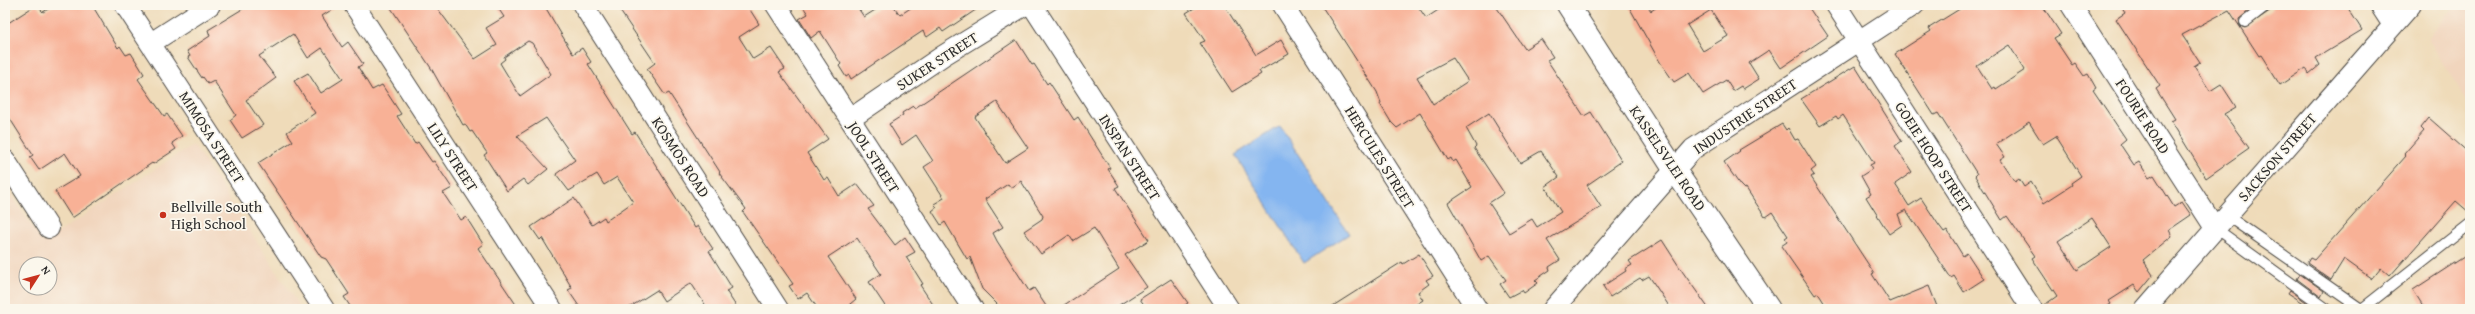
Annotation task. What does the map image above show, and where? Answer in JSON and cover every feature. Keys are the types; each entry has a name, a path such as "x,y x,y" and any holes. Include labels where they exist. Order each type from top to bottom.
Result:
{"street":[{"name":"MIMOSA STREET","path":"125,5 324,309"},
{"path":"151,44 210,5"},
{"name":"LILY STREET","path":"354,5 552,309"},
{"name":"KOSMOS ROAD","path":"583,5 778,309"},
{"name":"JOOL STREET","path":"776,5 973,309"},
{"name":"SUKER STREET","path":"850,119 944,55 1025,5"},
{"name":"INSPAN STREET","path":"1032,5 1229,309"},
{"name":"HERCULES STREET","path":"1283,5 1476,309"},
{"name":"KASSELSVLEI ROAD","path":"1568,5 1674,169 1769,309"},
{"name":"GOEIE HOOP STREET","path":"1836,5 2032,309"},
{"name":"INDUSTRIE STREET","path":"1553,309 1693,149 1914,5"},
{"name":"FOURIE ROAD","path":"2071,5 2220,221"},
{"path":"2380,5 2393,25"},
{"name":"SACKSON STREET","path":"2145,309 2220,221 2411,5"},
{"path":"5,160 49,228"}],"lane":[{"path":"2245,22 2267,5"},
{"path":"2220,221 2327,309"},
{"path":"2220,221 2362,309 2470,224"}],"shaded area":[{"path":"2456,5 2470,5 2470,105 2427,39"},
{"name":"Bellville South High School","path":"193,144 301,309 5,309 5,186 43,243"}],"water":[{"path":"1280,126 1349,234 1304,263 1235,155"}],"building":[{"path":"36,5 43,12 55,5 92,5 118,48 120,46 126,55 131,53 144,74 138,79 164,116 167,114 182,136 172,143 176,149 153,164 152,163 72,218 55,191 80,176 65,153 39,170 30,157 33,155 5,111 5,25"},
{"path":"249,5 339,5 322,16 342,47 348,42 363,64 358,67 372,90 382,85 401,114 397,116 415,144 418,142 432,162 434,161 452,188 443,193 461,220 466,217 483,244 478,248 519,309 352,309 344,297 349,294 326,259 321,257 258,163 293,141 287,132 315,113 294,81 308,73 321,93 343,79 322,48 308,58 293,34 259,56 276,78 246,100 263,125 242,138 230,120 236,115 214,81 208,84 203,77 202,78 188,57 190,56 187,51 210,36 208,30"},
{"path":"389,5 435,5 475,59 497,45 486,28 504,17 496,5 544,5 573,54 582,48 591,62 588,64 632,134 635,132 695,228 698,226 713,249 709,251 732,288 726,291 738,309 708,309 691,283 664,301 657,290 627,309 581,309 568,290 572,288 542,238 540,240 531,227 574,198 592,225 604,217 606,221 633,202 617,177 604,185 597,174 569,191 556,174 575,160 546,118 517,136 548,169 528,185 523,179 507,191 484,155 487,153 472,131 470,132 465,124 463,125 431,68","holes":["528,41 532,43 551,74 520,96 500,63 505,59 504,57"]},
{"path":"616,5 747,5 759,24 739,37 753,59 771,48 785,69 779,72 828,139 807,153 824,180 828,178 839,196 857,184 874,206 868,209 895,245 905,237 915,252 906,257 923,284 920,285 936,309 887,309 869,282 881,274 857,238 828,257 856,299 850,304 854,309 818,309 807,293 798,299 789,286 793,284 743,212 746,209 719,173 720,172 669,93 665,95 647,69 655,63"},
{"path":"802,5 856,5 864,17 883,5 893,5 900,15 915,5 983,5 943,32 940,28 927,37 923,31 851,79 849,75 846,77 839,66 841,64 820,31 811,38 799,19 808,14"},
{"path":"1199,5 1224,5 1256,55 1281,40 1289,54 1259,71 1261,74 1232,92 1200,43 1205,41 1186,13"},
{"path":"1321,5 1417,5 1426,18 1446,5 1495,5 1525,49 1541,39 1553,57 1547,60 1584,116 1591,112 1622,161 1587,185 1601,207 1547,240 1560,260 1549,267 1550,270 1535,280 1538,283 1524,293 1522,290 1509,297 1500,284 1506,280 1489,256 1481,261 1448,203 1472,187 1456,160 1453,162 1451,158 1448,160 1420,113 1397,128 1391,122 1380,104 1381,103 1377,92","holes":["1453,58 1468,81 1433,104 1417,77","1489,113 1520,163 1541,151 1559,177 1545,187 1561,212 1537,227 1532,219 1509,233 1489,203 1504,193 1474,148 1476,146 1466,128"]},
{"path":"1628,5 1647,5 1651,11 1660,5 1807,5 1828,36 1781,68 1769,50 1749,63 1759,79 1743,89 1741,86 1733,91 1726,80 1703,94 1689,73 1674,82 1660,62","holes":["1711,10 1728,36 1703,51 1687,25"]},
{"path":"1966,5 2042,5 2061,34 2054,38 2072,65 2075,63 2084,76 2088,74 2096,88 2093,90 2126,139 2120,144 2134,165 2139,162 2149,178 2154,175 2174,207 2182,202 2191,215 2169,230 2172,236 2143,260 2153,275 2139,292 2134,285 2109,301 2111,304 2103,309 2043,309 2043,306 2057,296 2032,258 2035,256 2007,216 2002,220 1975,176 1977,174 1938,113 1934,115 1895,54 1931,31 1929,28","holes":["2009,45 2025,70 1996,89 1995,87 1992,89 1977,66","2029,122 2043,144 2056,136 2081,176 2071,183 2072,185 2044,203 2031,182 2024,187 2019,179 2015,182 2000,160 2005,157 1996,144","2092,218 2111,247 2077,270 2058,241"]},
{"path":"2120,5 2256,5 2239,19 2240,26 2245,28 2271,10 2273,5 2346,5 2362,30 2316,58 2320,65 2309,74 2306,68 2280,85 2229,10 2182,35 2200,62 2194,66 2210,91 2221,84 2236,107 2224,114 2249,148 2206,178 2171,121 2175,119 2156,89 2160,86 2116,19 2125,13"},
{"path":"1016,40 1032,65 1034,64 1047,84 1049,82 1074,120 1078,117 1110,168 1108,169 1119,186 1115,188 1149,240 1125,255 1147,287 1113,309 1058,309 1119,269 1094,228 1073,241 1069,235 1041,254 1024,231 1042,219 1043,216 1021,181 1011,188 1008,184 985,199 1003,227 993,233 997,241 1029,291 1034,288 1048,309 1002,309 982,289 970,257 967,259 945,222 941,225 932,211 937,207 934,204 944,198 924,167 933,161 916,135 902,145 889,124 913,106 915,108","holes":["997,102 1028,148 1005,163 975,117"]},
{"path":"1855,66 1902,141 1895,146 1912,172 1895,184 1909,206 1921,198 1944,232 1947,230 1963,256 1967,253 1984,279 1964,292 1954,276 1951,278 1906,210 1898,214 1902,225 1889,234 1866,197 1871,194 1861,176 1872,169 1870,165 1874,163 1843,115 1838,119 1836,116 1820,126 1801,99"},
{"path":"2429,118 2470,154 2470,213 2456,201 2390,276 2381,268 2372,279 2344,259 2331,280 2307,263 2310,258 2314,260 2406,156 2404,154 2424,131 2421,128"},
{"path":"1782,124 1786,130 1788,128 1795,140 1798,139 1816,167 1811,171 1814,175 1811,177 1874,273 1872,274 1890,302 1929,286 1938,309 1828,309 1818,293 1815,295 1781,246 1787,242 1785,238 1788,236 1772,212 1765,217 1746,188 1744,189 1740,185 1724,162 1740,151 1739,150"},
{"path":"1662,240 1709,309 1671,309 1649,276 1642,280 1640,278 1610,297 1603,286 1626,271 1625,269 1632,265 1629,261"},
{"path":"2470,253 2470,309 2425,309 2413,290"},
{"path":"1419,254 1433,276 1426,280 1429,284 1418,292 1423,300 1409,309 1328,309 1402,262 1403,264"},
{"path":"2300,274 2324,291 2321,297 2297,279"},
{"path":"1171,279 1188,303 1179,309 1147,309 1140,299"},
{"path":"2290,290 2314,308 2313,309 2288,293"}],"place":[{"name":"Bellville South High School","path":"163,215"}]}
